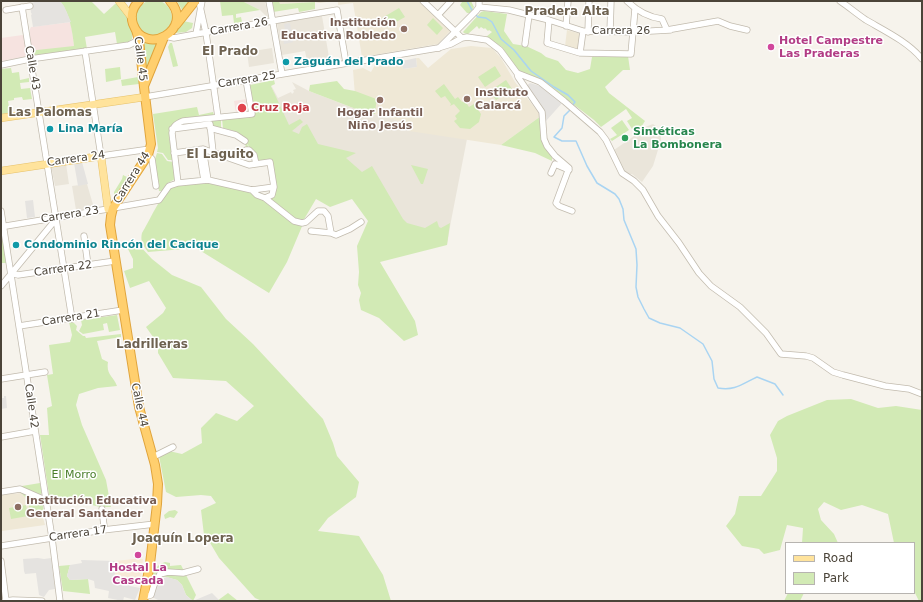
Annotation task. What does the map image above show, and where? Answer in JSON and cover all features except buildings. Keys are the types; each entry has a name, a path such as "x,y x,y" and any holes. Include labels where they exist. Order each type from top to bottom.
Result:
{"highway":[{"path":"132,18 133,9 139,1"},
{"path":"170,1 174,7 176,16 173,28"},
{"path":"136,30 147,38 156,39 164,37 199,3"},
{"name":"Calle 45","path":"132,18 139,40 151,139 149,152"},
{"name":"Calle 45","path":"144,87 164,37"},
{"name":"Carrera 44","path":"111,208 149,152"},
{"name":"Calle 44","path":"111,208 110,225 115,261 139,407 157,472 158,488 155,524 143,599"}],"main road":[{"path":"119,1 132,18"},
{"name":"Carrera 25","path":"1,118 145,97"},
{"name":"Carrera 24","path":"1,171 100,156"},
{"name":"Calle 44","path":"100,156 111,208"}],"street":[{"path":"269,1 282,74"},
{"path":"423,1 462,38 478,38 487,40 494,45 504,55 517,73 518,77 542,112 544,139 547,146 555,156 569,166 569,170 556,203 559,206 572,211"},
{"path":"438,15 451,1"},
{"path":"561,1 568,2 566,26"},
{"path":"580,53 585,32 589,1"},
{"path":"610,32 612,1"},
{"path":"627,1 635,9 648,16 662,19 666,29 670,30"},
{"path":"840,1 864,19 912,48 922,59"},
{"path":"199,3 206,33 218,117"},
{"path":"196,34 199,3"},
{"path":"6,10 30,6"},
{"path":"438,48 471,16 478,7"},
{"name":"Carrera 26","path":"478,7 509,10 549,20 585,32 670,30 718,21 730,26 747,30"},
{"name":"Calle 43","path":"22,8 57,218 72,319"},
{"path":"549,20 546,43 580,53 631,54 635,9"},
{"name":"Carrera 26","path":"164,37 174,38 337,10 346,63"},
{"path":"525,44 529,15"},
{"name":"Carrera 25","path":"145,97 438,48 451,44 462,38"},
{"path":"1,64 129,45 139,40"},
{"name":"Calle 44","path":"85,51 100,156"},
{"path":"517,73 540,82 564,100 596,129 606,140 622,173 634,181 643,190 658,216 679,243 703,279 710,286 740,307 766,333 781,354 814,358 833,372 885,386 909,389 922,394"},
{"path":"246,80 252,114 183,121 175,125 172,129 178,183 206,180 252,190 274,187"},
{"path":"172,129 210,126 236,135 245,141"},
{"path":"210,126 213,152"},
{"path":"174,153 201,149 249,165 270,162 274,187 272,194 265,198"},
{"path":"201,149 206,180"},
{"path":"246,150 250,150 254,155 256,164"},
{"name":"Carrera 24","path":"100,156 149,152"},
{"name":"Calle 45","path":"149,152 152,159 156,186"},
{"path":"551,173 555,164 569,170"},
{"name":"Carrera 23","path":"2,224 6,226 159,200 169,186 178,183"},
{"path":"252,190 257,195 265,198 294,221 306,222 318,211 324,210 328,216 331,233"},
{"name":"Calle 42","path":"1,211 27,374 34,431 52,538 60,601"},
{"path":"1,286 57,218"},
{"path":"311,231 336,235 361,222"},
{"path":"84,236 88,265"},
{"name":"Carrera 22","path":"11,273 18,275 115,261"},
{"name":"Carrera 21","path":"19,326 123,310"},
{"path":"1,378 45,372"},
{"path":"1,437 34,431"},
{"path":"153,457 173,447"},
{"path":"1,492 20,489 45,500"},
{"path":"102,509 103,530"},
{"name":"Carrera 17","path":"1,546 103,530 155,524"},
{"path":"1,561 6,601 42,601"},
{"path":"143,599 151,595 160,574 168,572 183,573 198,569"}],"shaded area":[{"path":"40,1 60,1 64,6 71,22 33,27 30,3"},
{"path":"242,1 265,1 268,16 267,17 260,10"},
{"name":"Institución Educativa Robledo","path":"279,1 334,1 280,4"},
{"name":"Institución Educativa Robledo","path":"338,1 418,1 451,30 438,44 362,57 353,3 338,5"},
{"path":"322,16 330,63 308,66 305,51 282,55 277,23"},
{"path":"71,22 74,46 82,50 37,56 34,55 1,61 1,38 30,34 31,27"},
{"path":"290,23 293,42 284,44 283,37 286,37 284,24"},
{"path":"567,30 581,34 579,49 565,46"},
{"name":"Instituto Calarcá","path":"471,46 492,48 501,58 515,82 541,116 501,145 409,131 407,123 356,109 353,70 363,68 371,72 375,65 402,61 403,69 417,67 416,58 419,58 428,68 451,49"},
{"path":"272,48 274,63 249,67 247,52"},
{"path":"416,58 417,67 403,69 402,61"},
{"path":"292,82 309,91 356,109 467,139 447,245 406,235 292,147 271,85 278,98 294,92 293,90 296,89"},
{"path":"530,83 540,86 563,102 546,121 544,110 526,86"},
{"name":"Cruz Roja","path":"247,99 249,111 236,113 234,101"},
{"path":"653,124 661,130 661,140 653,166 642,182 632,174 627,174 621,168 614,150 637,134 640,129"},
{"path":"82,162 88,184 78,186 74,163"},
{"path":"66,164 69,184 55,186 51,166"},
{"path":"87,184 94,208 76,210 72,186"},
{"path":"33,200 35,217 27,218 25,201"},
{"path":"4,396 6,396 7,408 1,409 1,398 4,398"},
{"name":"Institución Educativa General Santander","path":"21,493 42,514 45,525 2,531 1,495"},
{"path":"51,558 55,589 49,590 44,597 39,595 36,573 25,574 24,571 23,559"},
{"path":"143,559 141,579 115,576 115,561"},
{"path":"81,560 115,561 115,576 131,578 130,586 140,588 135,600 124,597 123,601 108,598 109,591 95,588 94,581 88,579 70,580 67,576 70,565 82,563"},
{"path":"167,577 177,580 182,585 186,595 193,601 160,601 152,597 159,580"},
{"path":"212,593 219,600 217,601 193,601"}],"green space":[{"path":"154,0 167,5 172,18 167,31 154,36 141,31 136,18 141,5"},
{"path":"60,1 91,1 104,14 118,3 126,15 132,30 132,39 127,43 117,44 115,32 85,37 87,49 37,56 34,55 33,51 37,50 74,46 68,17"},
{"path":"177,1 191,1 182,10"},
{"path":"220,1 242,1 260,10 236,14 236,18 241,17 242,22 234,23 233,15 222,16"},
{"path":"271,1 279,1 280,4 315,2 315,9 299,12 298,8 273,12"},
{"path":"461,1 471,1 474,7 470,13 467,13 460,5 462,2"},
{"path":"399,8 405,17 387,27 382,18"},
{"path":"484,11 507,14 504,31 513,44 526,46 546,57 558,61 566,70 578,73 590,69 592,57 628,56 630,70 623,70 605,87 609,93 645,121 638,132 634,128 632,129 627,121 632,118 626,109 601,127 541,80 522,73 516,68 502,47 486,37 492,32 489,30 488,31 481,27 479,29 477,26 468,34 464,33 463,32 481,12"},
{"path":"433,18 443,28 437,35 427,25"},
{"path":"183,21 193,23 192,28 186,32 175,33"},
{"path":"142,42 158,43 146,70"},
{"path":"170,43 172,43 178,66 173,67 168,47"},
{"path":"495,66 501,76 485,87 478,77"},
{"path":"120,67 121,79 106,82 105,69"},
{"path":"11,68 12,73 19,72 20,80 29,78 29,82 20,83 21,89 30,88 32,99 23,100 22,97 14,98 14,100 8,101 10,113 2,114 1,69"},
{"path":"138,77 139,84 122,86 121,80"},
{"path":"274,80 275,84 271,86 289,125 300,119 303,122 292,131 299,134 302,127 307,124 318,144 356,153 346,158 362,172 372,166 403,219 407,223 425,228 437,221 439,227 441,228 450,223 447,245 380,262 415,321 418,335 404,341 379,318 361,310 359,300 361,293 358,285 359,272 357,246 368,221 352,199 330,207 316,199 303,221 299,221 269,199 273,196 272,161 257,162 247,143 249,150 246,150 245,141 247,141 234,131 223,128 222,119 254,116 250,85"},
{"path":"506,80 512,89 496,100 490,91"},
{"path":"337,81 344,89 355,91 379,100 376,104 375,114 356,109 309,91 310,85"},
{"path":"444,84 455,99 458,97 462,102 465,101 469,107 474,104 481,114 479,122 470,129 460,128 454,121 457,119 455,116 460,111 454,104 450,106 451,104 445,96 441,98 435,91"},
{"path":"197,107 199,115 213,112 214,115 188,119 175,123 169,132 173,160 168,160 163,153 157,152 158,148 153,114"},
{"path":"541,116 542,142 552,156 552,161 535,153 501,145"},
{"path":"221,119 221,128 181,124 183,123"},
{"path":"622,120 629,130 612,141 610,139 617,135 611,128"},
{"path":"157,153 162,154 167,161 173,162 175,179 168,183 162,191 159,191 155,159"},
{"path":"411,165 428,169 423,184 421,184"},
{"path":"123,175 129,178 114,200 114,192"},
{"path":"208,183 250,192 303,224 287,262 269,293 196,248 148,252 143,245 141,238 142,233 159,202 167,191 179,185"},
{"path":"1,229 2,230 6,263 1,263"},
{"path":"129,243 138,244 152,259 172,275 201,287 226,319 253,344 323,419 337,456 359,482 356,497 328,518 318,531 359,536 383,575 391,601 262,601 255,598 219,558 204,535 201,510 216,503 211,496 201,495 176,497 166,492 159,456 169,451 182,454 202,443 201,428 216,413 237,421 254,406 226,381 173,378 158,353 158,344 146,327 163,313 166,308 149,281 130,288 124,271 133,268 133,259 127,247"},
{"path":"117,315 120,330 109,332 107,323 103,324 104,330 83,334 79,331 82,325 81,320"},
{"name":"El Morro","path":"69,322 74,323 77,326 76,330 86,338 121,334 121,337 97,341 102,359 108,362 108,370 117,386 98,388 79,394 76,405 82,425 106,480 111,507 100,507 88,504 70,505 49,495 40,435 49,435 47,408 52,406 47,375 53,374 49,345 70,342 72,335"},
{"path":"851,399 878,408 896,406 922,410 922,601 919,601 915,593 915,542 894,542 888,514 862,505 841,510 824,502 818,509 821,520 834,534 838,542 802,542 803,528 787,525 780,550 764,554 759,549 742,546 726,526 735,514 739,496 761,496 777,471 777,458 770,435 778,421 827,400"},
{"path":"40,483 42,493 40,495 23,488 22,486"},
{"path":"22,492 42,501 45,518 42,514 31,519 28,500 21,493"},
{"path":"26,505 28,516 11,519 9,508"},
{"path":"175,510 178,512 174,518 170,517 165,519 164,515 169,511"},
{"path":"165,562 170,563 170,566 181,565 196,595 193,601 186,595 182,585 177,580 162,576 152,586 150,585 153,571 158,565"},
{"path":"70,565 67,576 70,580 88,579 90,594 63,591 59,566"},
{"path":"228,593 238,601 217,601"},
{"path":"788,594 804,594 800,601 784,601"}],"waterway":[{"path":"467,1 473,12"},
{"path":"476,15 478,17 486,18 492,22 501,39 514,50 531,71 568,95 575,102 572,106"},
{"path":"571,109 564,116 562,128 554,137 562,141 576,141 587,166 597,183 615,194 619,199 623,209 624,220 636,249 636,287 638,297 649,318 660,323 680,328 703,344 712,361 714,379 718,388 734,388 757,377 775,384 783,395"}],"place":[{"name":"Institución Educativa Robledo","path":"404,29"},
{"name":"Hotel Campestre Las Praderas","path":"771,47"},
{"name":"Zaguán del Prado","path":"286,62"},
{"name":"Instituto Calarcá","path":"467,99"},
{"name":"Hogar Infantil Niño Jesús","path":"380,100"},
{"name":"Cruz Roja","path":"242,108"},
{"name":"Lina María","path":"50,129"},
{"name":"Sintéticas La Bombonera","path":"625,138"},
{"name":"Condominio Rincón del Cacique","path":"16,245"},
{"name":"Institución Educativa General Santander","path":"18,507"},
{"name":"Hostal La Cascada","path":"138,555"}],"district":[{"name":"Pradera Alta","path":"567,12"},
{"name":"El Prado","path":"230,52"},
{"name":"Las Palomas","path":"50,113"},
{"name":"El Laguito","path":"220,155"},
{"name":"Ladrilleras","path":"152,345"},
{"name":"Joaquín Lopera","path":"183,539"}]}
